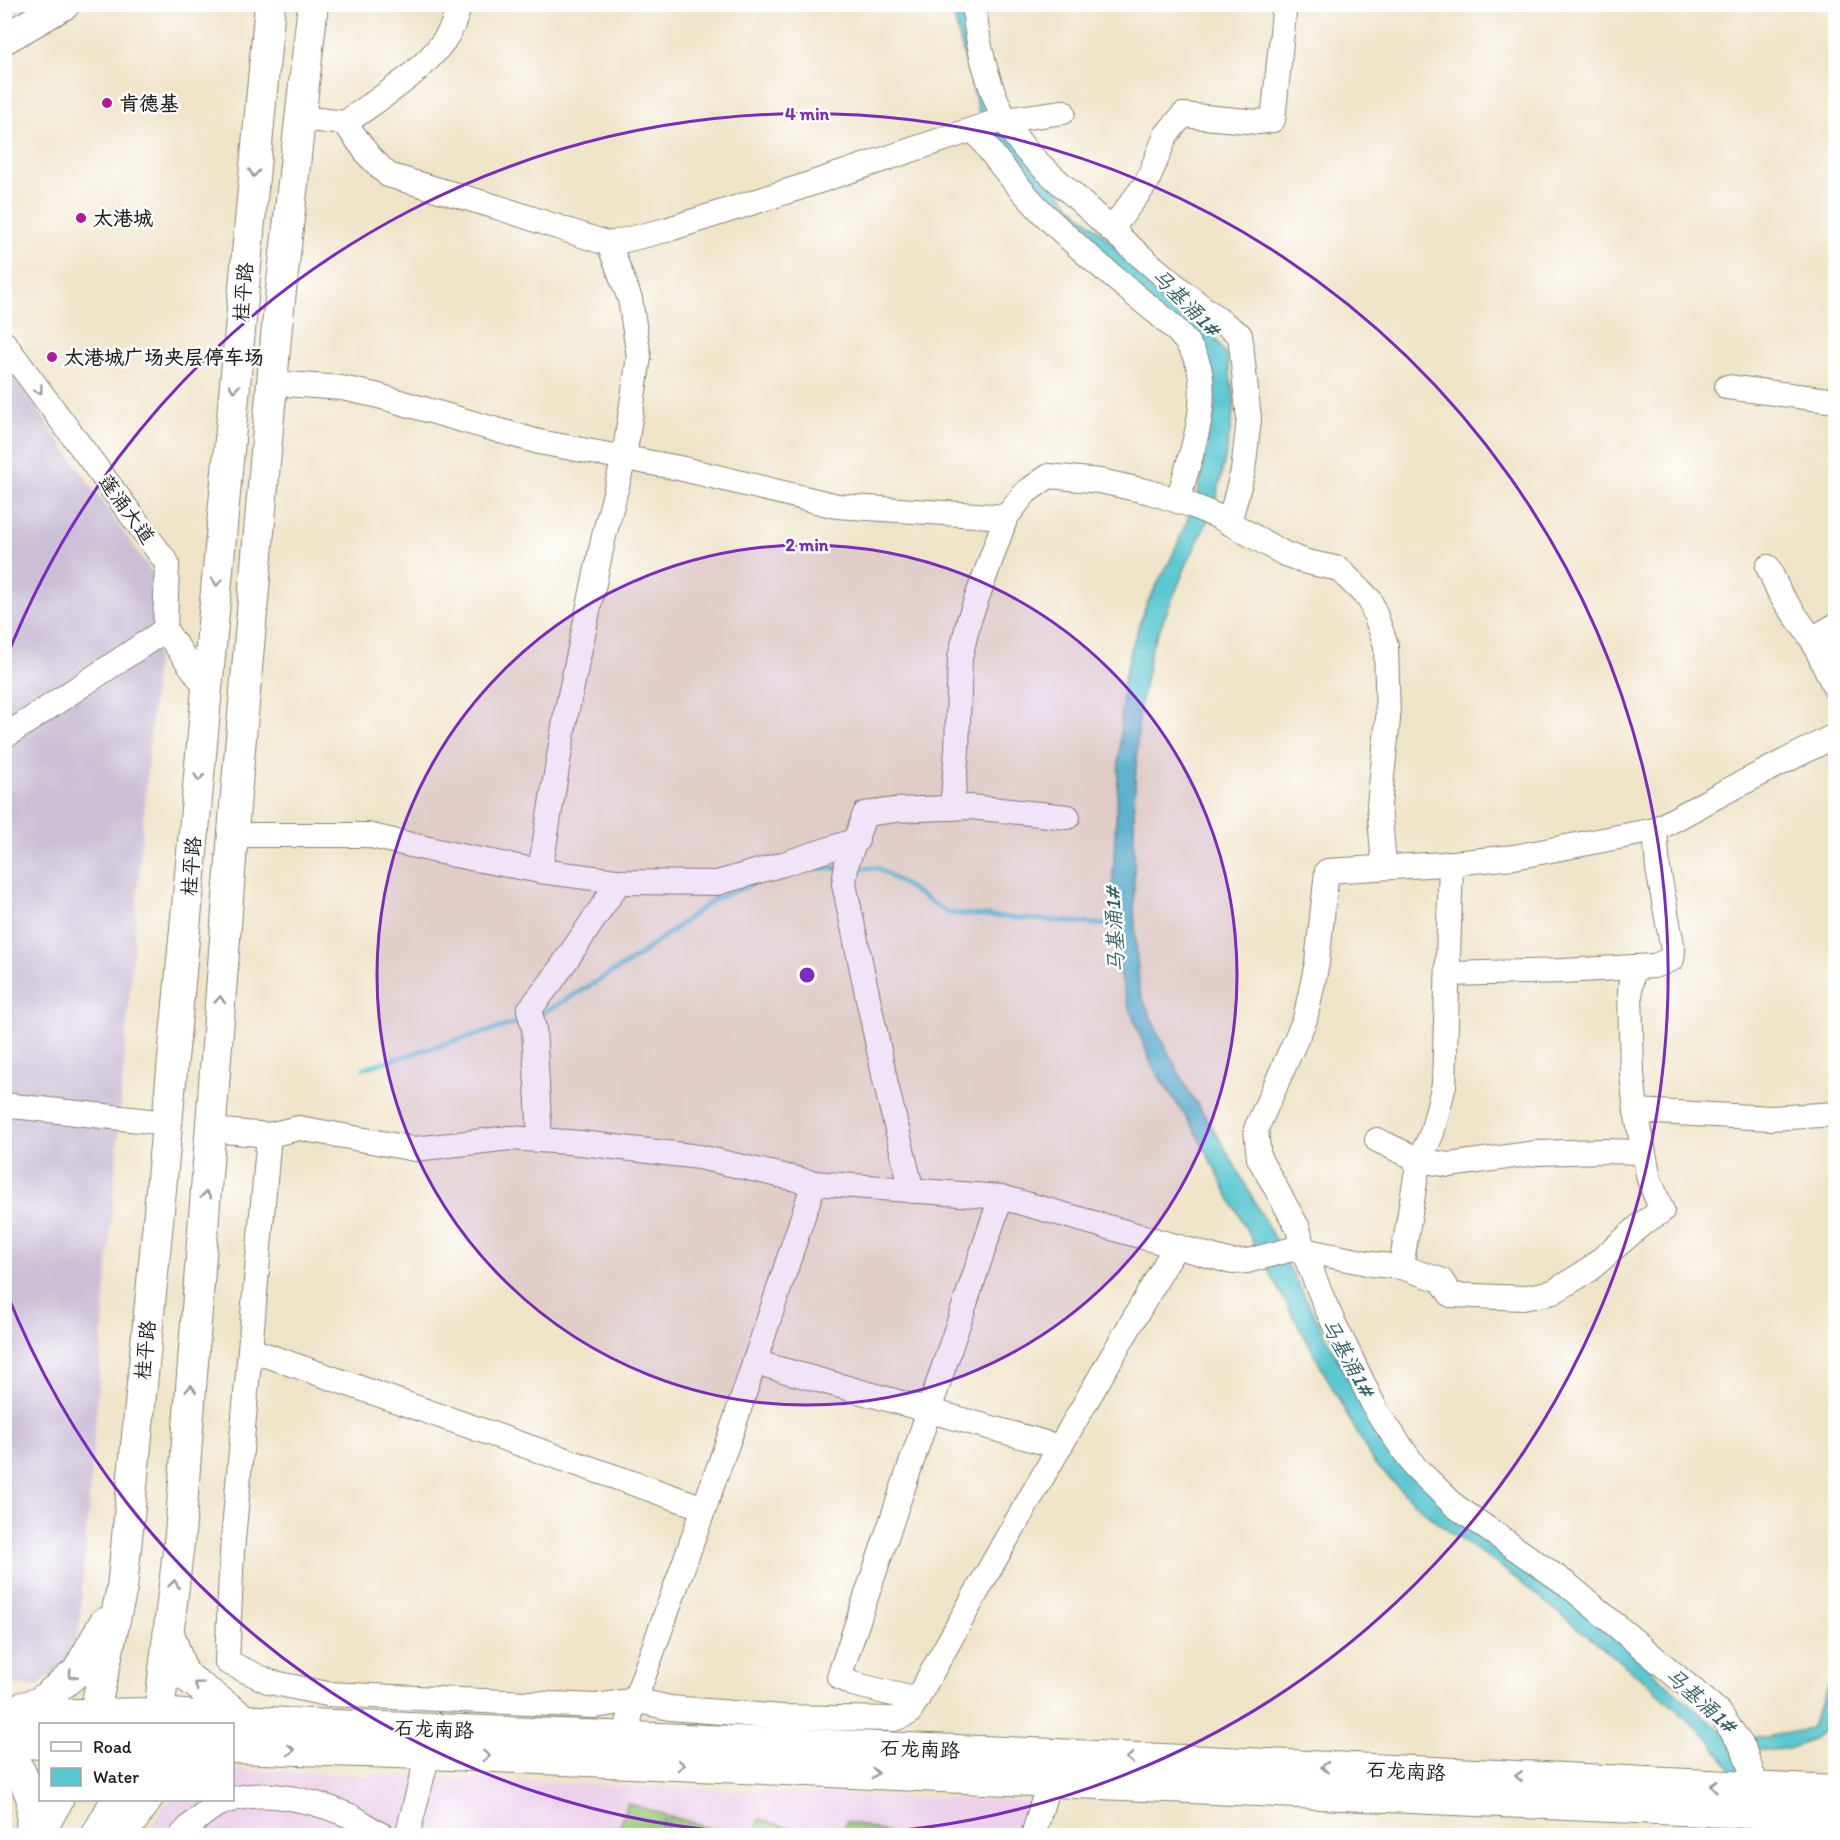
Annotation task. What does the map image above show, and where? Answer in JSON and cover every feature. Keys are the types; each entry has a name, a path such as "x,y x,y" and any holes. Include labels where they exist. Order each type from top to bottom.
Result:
{"main road":[{"path":"4,39 65,4"},
{"path":"247,4 251,18 260,115"},
{"name":"桂平路","path":"93,1719 122,1588 270,4"},
{"name":"桂平路","path":"157,1719 180,1534 233,835 272,383 313,4"},
{"path":"4,1714 40,1702 77,1672 122,1588"},
{"path":"168,1632 183,1674 245,1720"},
{"name":"石龙南路","path":"4,1714 93,1719 245,1720 624,1737 808,1731 1055,1754 1836,1791"},
{"path":"4,1743 39,1744"},
{"path":"4,1743 32,1799 31,1836"},
{"name":"石龙南路","path":"234,1748 428,1754 1049,1781 1780,1825 1836,1817"},
{"path":"38,1836 57,1801"},
{"path":"96,1836 115,1801"},
{"path":"118,1836 127,1828 146,1801"}],"street":[{"path":"300,118 345,123 401,84 434,52 450,31 460,4"},
{"path":"974,4 993,157 1030,201 1070,240 1171,325 1189,345 1198,366 1202,409 1185,503"},
{"path":"1111,230 1147,182 1166,135 1183,115 1258,122 1273,120 1285,4"},
{"path":"345,123 369,156 388,175 497,207 609,244 666,230 989,124 1063,112"},
{"path":"989,124 1025,149 1176,287 1240,335 1249,419 1243,471 1224,520"},
{"path":"540,871 566,714 604,536 624,458 639,357 630,299 609,244"},
{"name":"蓬涌大道","path":"4,343 167,563 165,630"},
{"path":"272,383 342,388 375,395 539,442 679,468 837,506 1006,517"},
{"path":"1727,387 1836,401"},
{"path":"952,808 957,750 960,658 969,620 1006,517 1026,492 1049,476 1100,481 1150,492 1185,503 1224,520 1285,554 1307,562 1339,569 1370,600 1386,645 1388,719 1379,805 1384,866"},
{"path":"1768,567 1780,594 1812,639 1836,690"},
{"path":"1812,639 1836,625"},
{"path":"4,738 165,630 207,688"},
{"path":"1757,1788 1743,1747 1719,1712 1568,1585 1455,1506 1415,1467 1376,1410 1298,1249 1298,1228 1259,1158 1256,1129 1305,1019 1317,963 1327,871 1514,857 1655,830 1836,735"},
{"path":"912,1191 887,1089 846,873 865,814 895,810 971,807 1068,817"},
{"path":"1449,974 1654,966 1672,959 1673,950 1658,869 1655,830"},
{"path":"233,835 368,835 540,871 619,882 717,883 857,840"},
{"path":"1401,1267 1419,1160 1432,1133 1444,1085 1451,863"},
{"path":"540,1140 531,1019 552,981 619,882"},
{"path":"211,1130 269,1134 299,1128 415,1149 510,1138 581,1143 699,1158 814,1183 1001,1197 1232,1262 1247,1261 1298,1249 1372,1264 1401,1267 1442,1280 1451,1295 1523,1298 1553,1292 1589,1270 1643,1223 1662,1211 1649,1179 1636,1111 1632,1074 1630,989 1633,967"},
{"path":"4,1105 167,1123"},
{"path":"1636,1111 1772,1118 1836,1114"},
{"path":"269,1134 232,1552 227,1662 270,1682 327,1694 595,1706 634,1700 670,1708 783,1717 808,1731 894,1719 909,1713 1176,1246"},
{"path":"1377,1140 1419,1160 1449,1165 1536,1153 1603,1150 1643,1152"},
{"path":"624,1737 634,1700 704,1508 814,1183"},
{"path":"917,1700 853,1684 839,1677 1001,1197"},
{"path":"251,1350 704,1508"},
{"path":"754,1362 1060,1447"},
{"path":"407,1836 428,1754"},
{"path":"1033,1836 1049,1781"},
{"path":"234,1801 249,1797 290,1797 316,1802 351,1816 384,1836"},
{"path":"181,1836 196,1820 211,1809 232,1801"}],"shaded area":[{"path":"4,361 162,587 77,1651 38,1686 4,1686"},
{"path":"234,1770 1035,1802 1025,1836 148,1836 166,1801 234,1801"}],"green space":[{"path":"627,1803 666,1815 660,1835 617,1835"},
{"path":"669,1816 734,1835 664,1835"},
{"path":"760,1819 814,1835 755,1835"},
{"path":"846,1821 895,1835 841,1835"}],"water":[{"path":"951,5 964,5 972,50 1066,201 1214,335 1227,357 1235,403 1215,505 1151,649 1139,712 1134,800 1134,909 1139,990 1159,1036 1191,1095 1222,1143 1250,1193 1362,1405 1523,1563 1731,1739 1765,1737 1810,1729 1835,1673 1835,1717 1815,1739 1788,1749 1740,1751 1747,1776 1733,1773 1711,1741 1648,1684 1500,1566 1437,1523 1373,1462 1194,1129 1152,1066 1126,999 1118,962 1112,896 1123,684 1132,646 1147,603 1172,557 1198,494 1206,442 1216,406 1204,359 1047,207 992,137 979,113"}],"waterway":[{"path":"803,868 841,868"},
{"name":"马基涌1#","path":"854,868 878,868 948,913 1122,926"},
{"path":"538,1016 630,962 714,899 751,885"},
{"path":"364,1068 526,1020"}],"place":[{"name":"肯德基","path":"107,103"},
{"name":"太港城","path":"81,218"},
{"name":"太港城广场夹层停车场","path":"52,357"}]}
